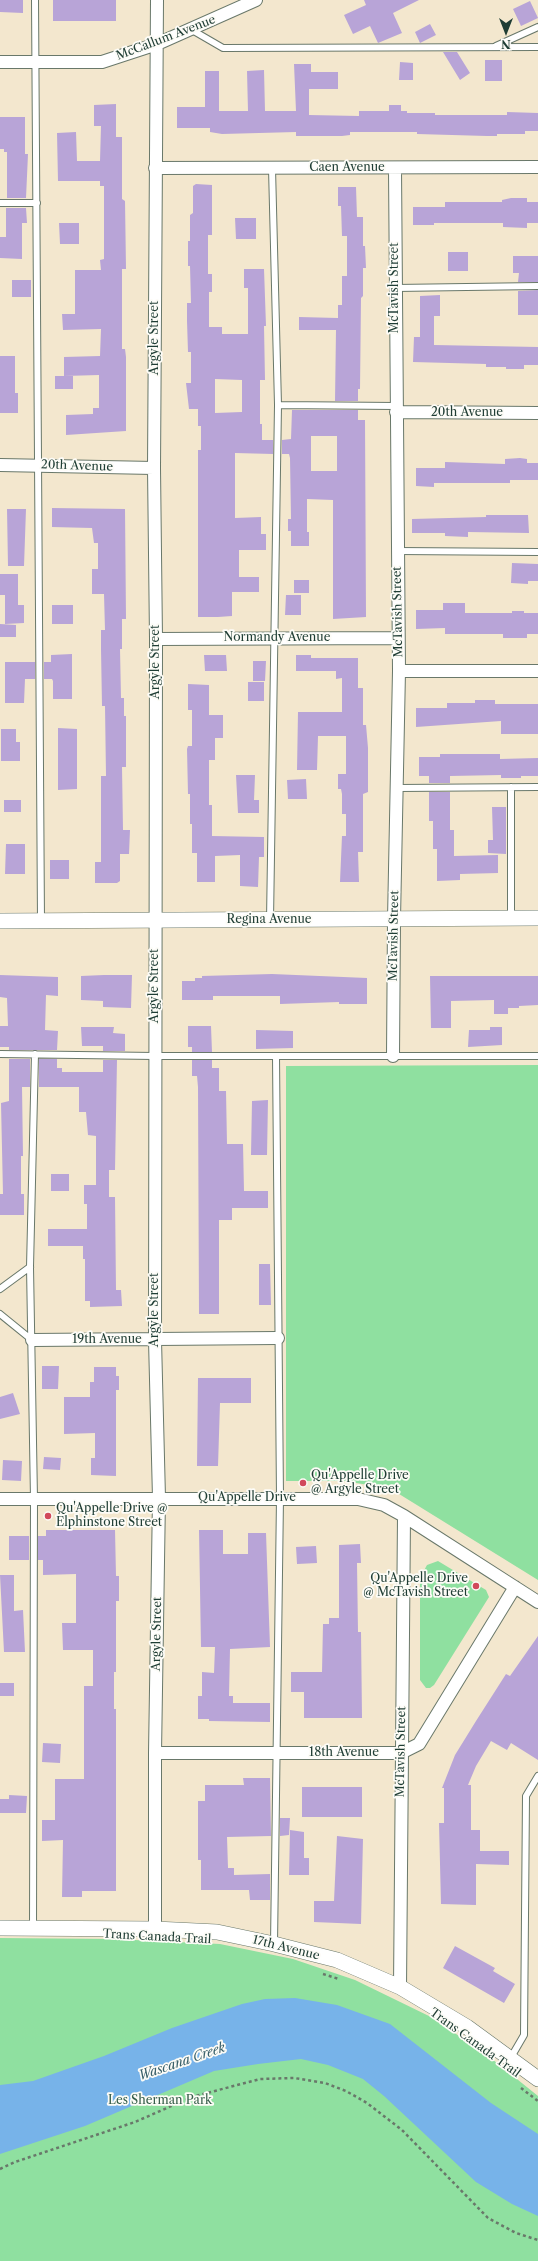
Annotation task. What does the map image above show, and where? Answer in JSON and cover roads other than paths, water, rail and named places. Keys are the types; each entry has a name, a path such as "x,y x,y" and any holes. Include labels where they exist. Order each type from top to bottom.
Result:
{"street":[{"name":"Argyle Street","path":"155,1929 155,1753 159,1498 155,1340 156,639 154,468 157,0"},
{"name":"McCallum Avenue","path":"0,62 102,62 157,44 192,30 256,0"},
{"name":"Caen Avenue","path":"155,168 538,167"},
{"name":"McTavish Street","path":"393,1056 399,671 395,168"},
{"name":"20th Avenue","path":"396,409 538,413"},
{"name":"20th Avenue","path":"0,465 154,468"},
{"name":"Normandy Avenue","path":"156,639 398,638"},
{"path":"399,671 538,671"},
{"name":"Regina Avenue","path":"0,921 538,918"},
{"name":"19th Avenue","path":"32,1340 278,1338"},
{"name":"Qu'Appelle Drive","path":"0,1499 358,1499 384,1505 404,1516 538,1602"},
{"name":"McTavish Street","path":"400,1988 400,1753 404,1516"},
{"name":"18th Avenue","path":"155,1753 400,1753 419,1744 515,1587"},
{"name":"17th Avenue","path":"0,1928 155,1929 217,1932 338,1960 400,1988 467,2027 510,2060 538,2079"}],"lane":[{"path":"35,0 41,921"},
{"path":"493,47 538,27"},
{"path":"192,30 223,48 538,46"},
{"path":"270,920 278,405 272,168"},
{"path":"0,203 37,203"},
{"path":"395,288 538,286"},
{"path":"278,405 396,409"},
{"path":"397,551 538,552"},
{"path":"511,786 511,919"},
{"path":"398,788 538,786"},
{"path":"0,1054 155,1056 538,1056"},
{"path":"33,1928 34,1499 30,1267 35,1054"},
{"path":"274,1944 278,1753 280,1498 276,1056"},
{"path":"0,1289 30,1267"},
{"path":"0,1314 32,1340"},
{"path":"510,2060 524,2035 526,1796 538,1776"}],"water":[{"name":"Wascana Creek","path":"295,1998 337,2005 390,2024 491,2103 538,2134 538,2216 512,2204 476,2182 384,2096 363,2079 328,2065 301,2059 214,2071 85,2126 0,2154 0,2085 33,2081 104,2056 172,2028 242,2004 265,1999"}],"place":[{"name":"Qu'Appelle Drive @ Argyle Street","path":"303,1483"},
{"name":"Qu'Appelle Drive @ Elphinstone Street","path":"48,1516"},
{"name":"Qu'Appelle Drive @ McTavish Street","path":"476,1586"}],"park label":[{"name":"Les Sherman Park","path":"160,2101"}]}
